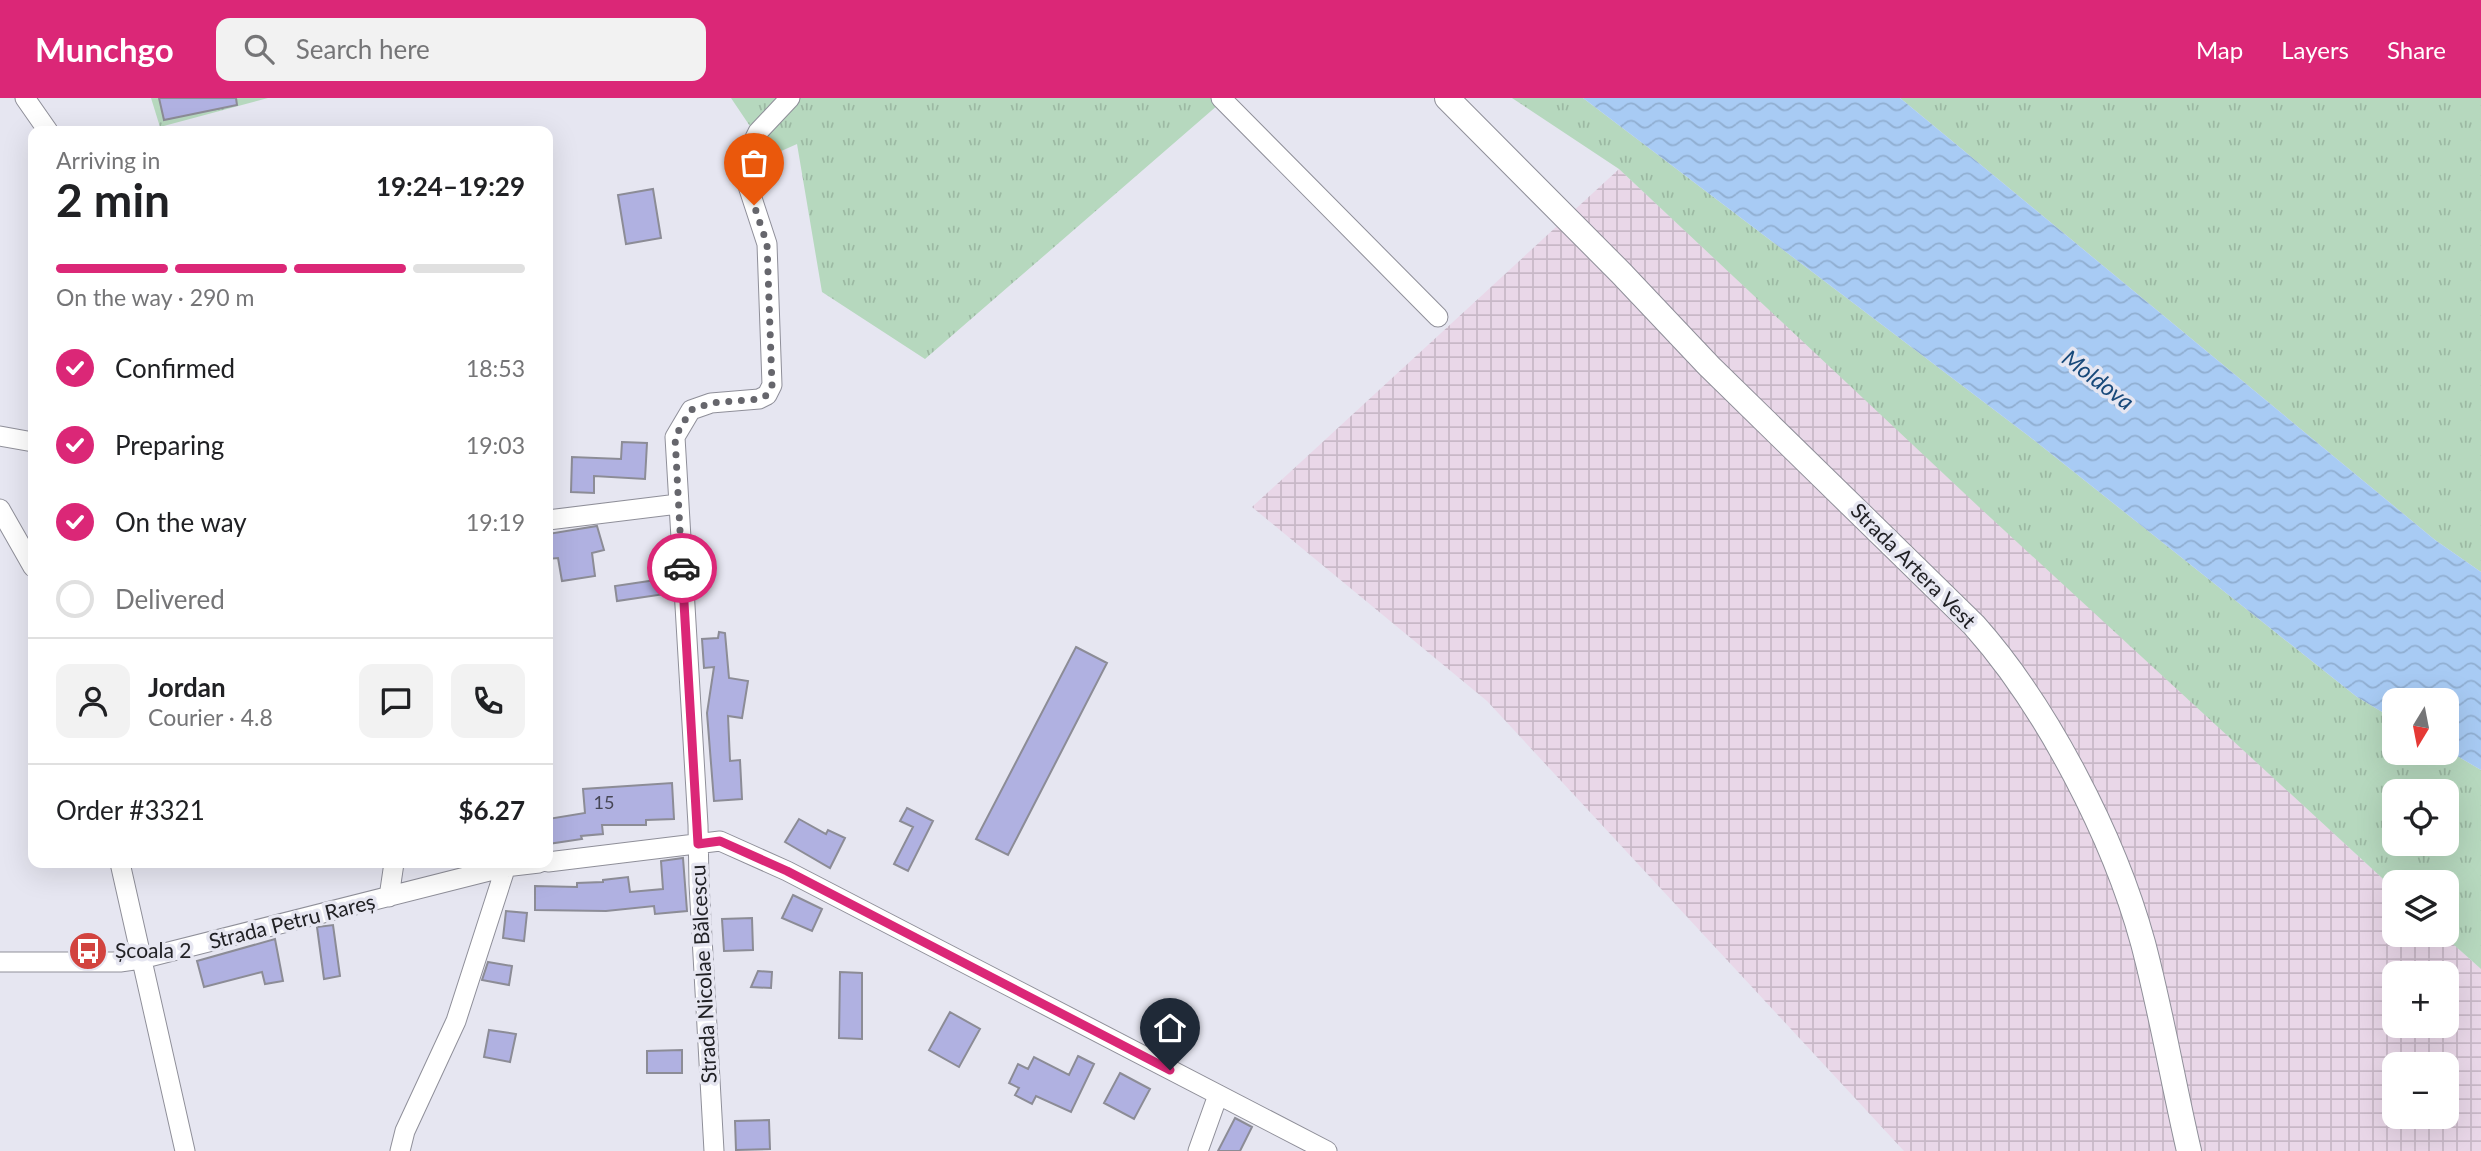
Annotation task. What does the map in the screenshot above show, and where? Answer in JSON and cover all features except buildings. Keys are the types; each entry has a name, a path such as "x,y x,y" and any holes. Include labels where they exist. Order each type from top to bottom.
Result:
{"main road":[{"name":"Strada Artera Vest","path":"1447,98 1709,366 1974,625 2000,654 2052,736 2094,813 2123,883 2143,943 2189,1151"}],"street":[{"path":"25,98 45,126"},
{"name":"Strada Nicolae Bălcescu","path":"714,1151 675,437 691,410 711,403 759,399 767,395 772,385 767,244 748,186 750,148 758,132 790,98"},
{"path":"1221,98 1438,317"},
{"path":"0,436 28,441"},
{"path":"553,519 678,504"},
{"path":"0,509 28,558"},
{"path":"553,861 720,841 787,871 1326,1151"},
{"path":"121,868 185,1151"},
{"path":"389,897 393,868"},
{"name":"Strada Petru Rareș","path":"0,962 120,962 141,959 495,868"},
{"path":"400,1151 405,1131 456,1021 505,868"},
{"path":"1198,1151 1218,1095"}],"shaded area":[{"path":"1619,169 2382,878 2382,947 2456,947 2481,969 2481,1151 1904,1151 1487,701 1252,507"}],"green space":[{"path":"151,98 268,98 164,126 160,126"},
{"path":"731,98 1226,98 925,359 822,292 797,144 770,156"},
{"path":"1512,98 1583,98 2030,437 2357,697 2382,712 2382,765 2459,765 2459,757 2481,770 2481,969 2456,947 2459,947 2459,870 2382,870 2382,878 1979,507 1619,169"},
{"path":"1900,98 2481,98 2481,572 2435,540"}],"water":[{"name":"Moldova","path":"1583,98 1900,98 2435,540 2481,572 2481,770 2459,757 2459,688 2382,688 2382,712 2357,697 2030,437"}],"way so far":[{"path":"682,568 675,437 691,410 711,403 759,399 767,395 772,385 767,244 754,205"}],"place":[{"name":"Școala 2","path":"88,951"}],"route":[{"path":"682,568 698,844 720,841 787,871 1170,1070"}]}
